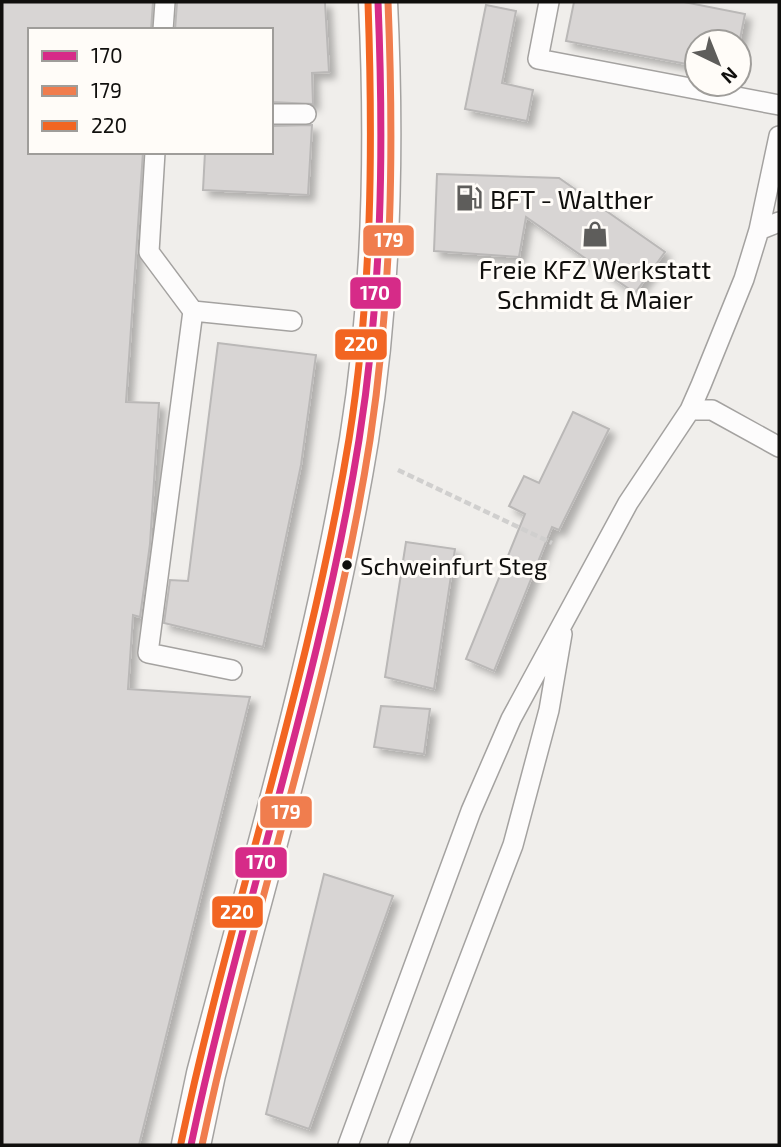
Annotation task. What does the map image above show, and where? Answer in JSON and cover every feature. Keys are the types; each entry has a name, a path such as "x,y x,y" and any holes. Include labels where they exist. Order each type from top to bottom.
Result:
{"main road":[{"path":"191,1145 206,1074 322,621 359,437 372,329 377,250 380,121 378,2"}],"lane":[{"path":"163,28 165,2"},
{"path":"549,2 538,59 779,104"},
{"path":"273,114 306,114"},
{"path":"348,1145 471,811 511,719 628,503 690,410 744,279 759,230 779,136"},
{"path":"155,154 149,252 193,311 148,653 232,670"},
{"path":"759,230 779,222"},
{"path":"193,311 292,321"},
{"path":"690,410 712,410 779,446"},
{"path":"398,1145 513,845 550,710 565,615"}],"path":[{"path":"398,470 552,543"}],"building":[{"path":"2,2 153,2 151,28 28,28 28,154 143,154 126,402 159,403 150,544 140,617 133,615 128,689 250,697 139,1145 2,1145"},
{"path":"177,2 325,2 329,72 312,73 313,104 273,102 273,28 175,28"},
{"path":"574,2 684,2 745,14 742,28 683,28 683,63 566,41"},
{"path":"486,5 516,11 502,83 533,90 527,121 465,109"},
{"path":"312,125 308,195 203,190 205,154 273,154 273,126"},
{"path":"437,174 559,178 665,252 635,293 526,217 519,257 434,251"},
{"path":"218,343 316,355 301,465 263,647 164,623 170,580 188,581"},
{"path":"573,412 609,429 559,530 552,527 494,671 466,659 525,514 509,506 524,476 539,483"},
{"path":"406,542 455,549 434,689 385,677"},
{"path":"381,706 430,709 424,754 374,747"},
{"path":"324,874 393,896 309,1129 266,1114"}],"transit line":[{"name":"220","path":"181,1143 223,967 292,705 333,528 349,439 357,385 369,221 368,2"},
{"name":"170","path":"191,1145 233,968 324,618 359,440 377,276 381,167 378,2"},
{"name":"179","path":"202,1145 244,969 335,618 370,440 383,330 390,221 388,2"}],"place":[{"name":"BFT - Walther","path":"469,198"},
{"name":"Freie KFZ Werkstatt Schmidt & Maier","path":"595,234"},
{"name":"Schweinfurt Steg","path":"347,565"}]}
